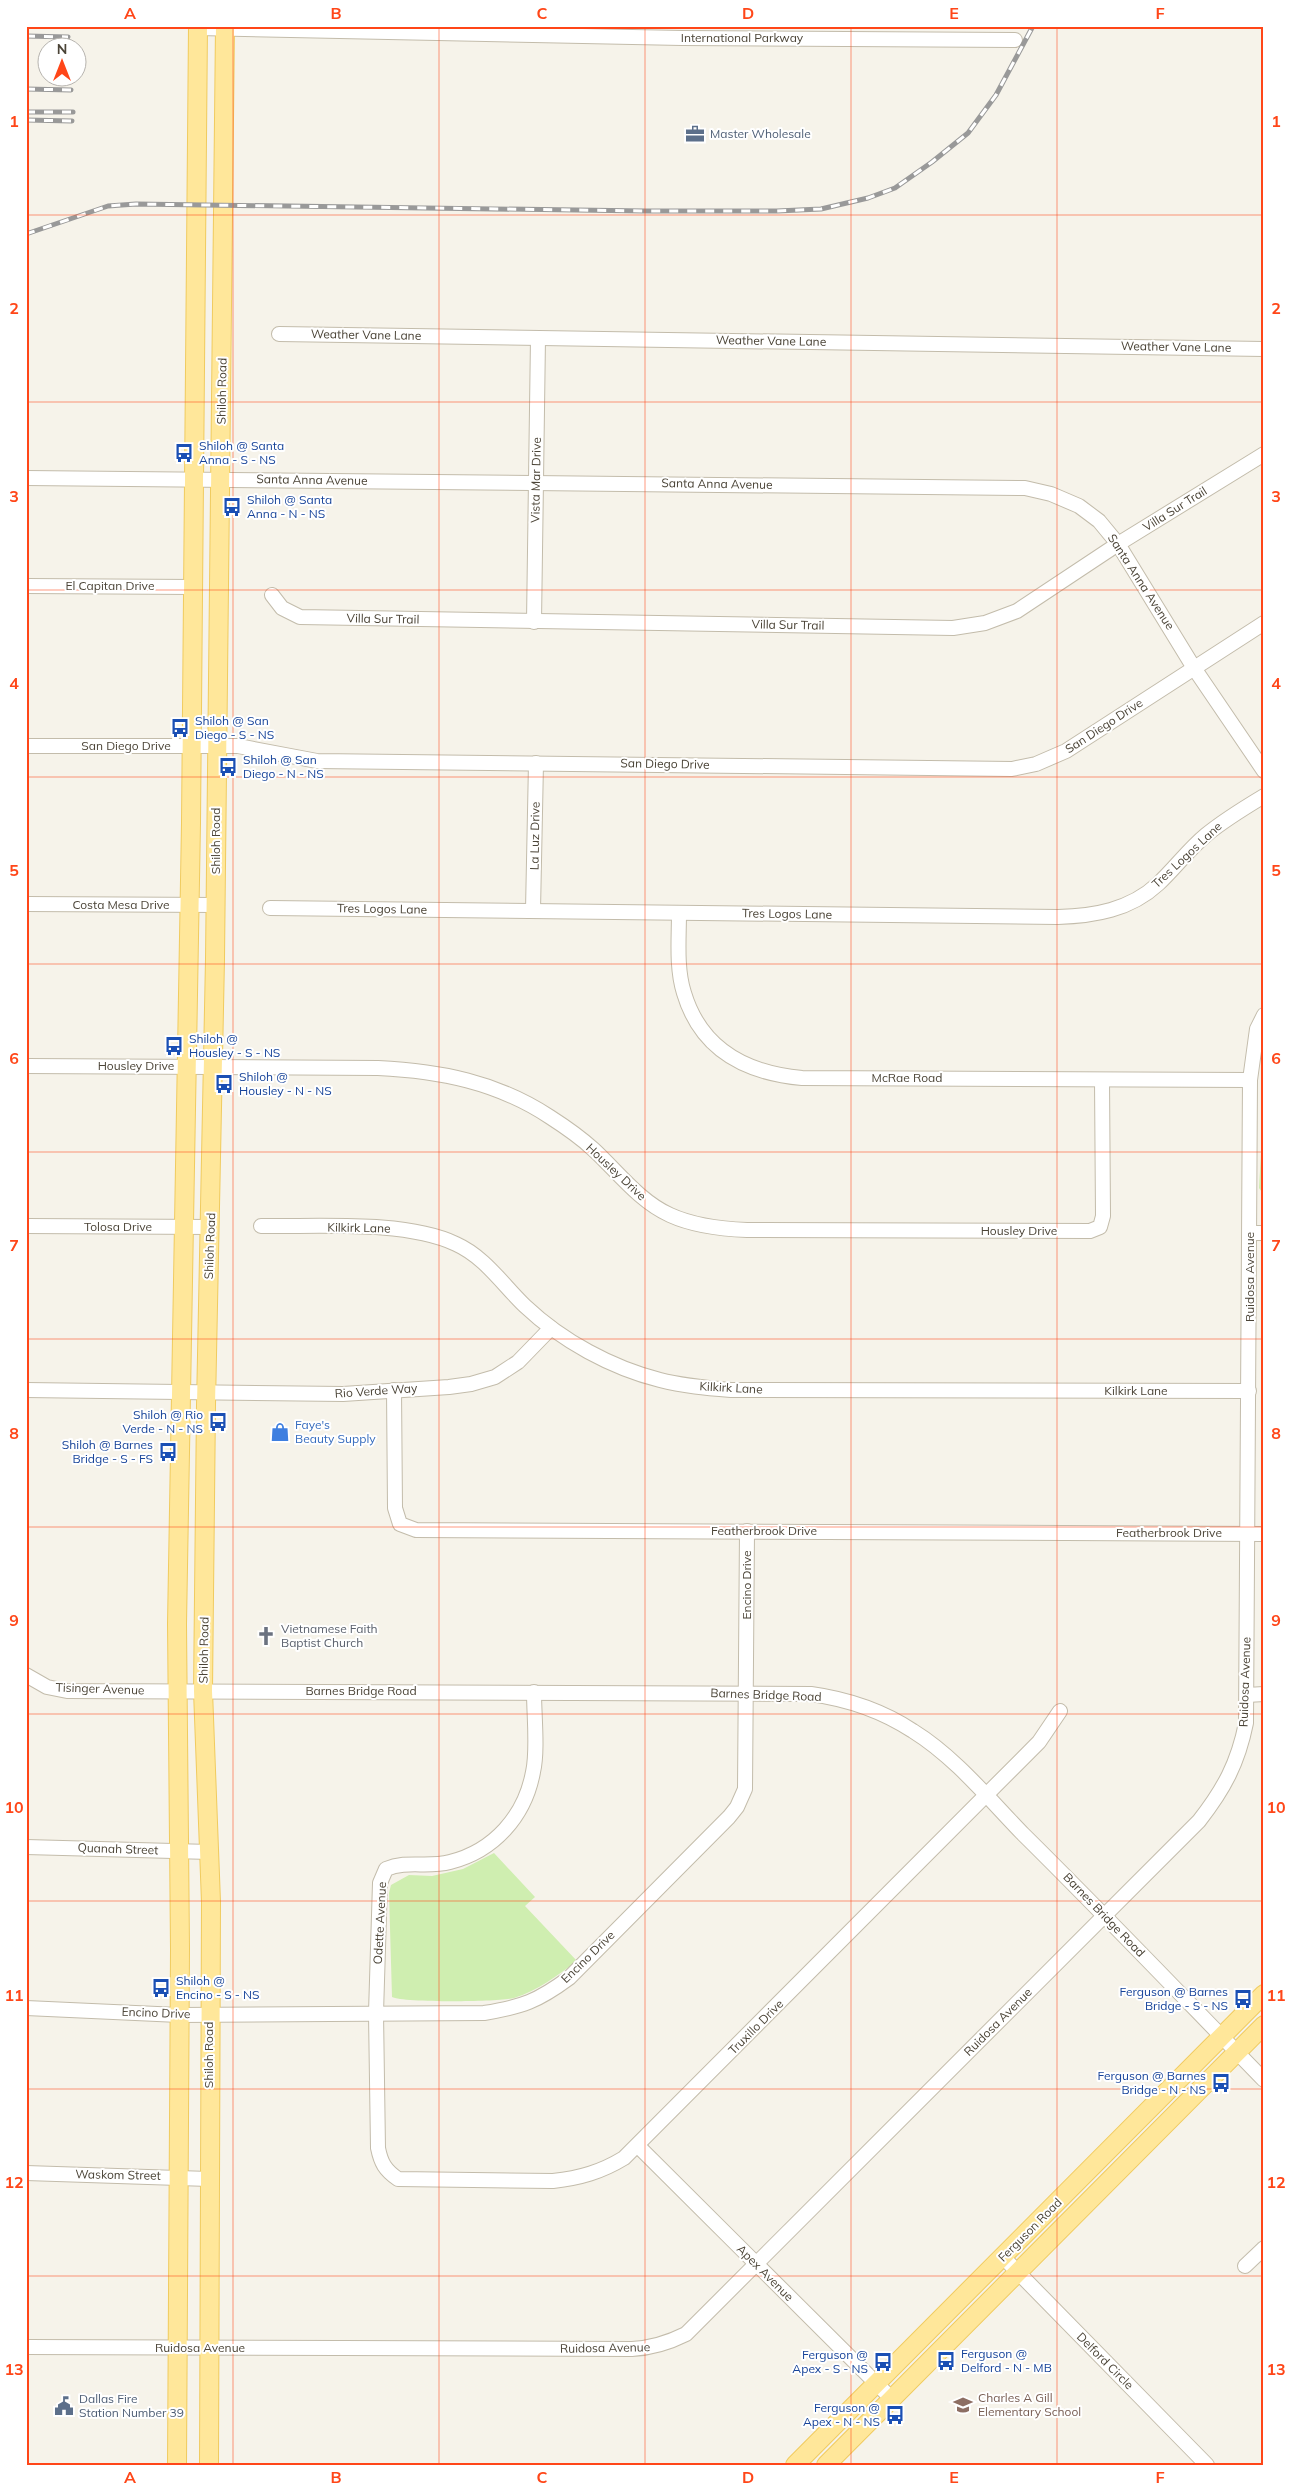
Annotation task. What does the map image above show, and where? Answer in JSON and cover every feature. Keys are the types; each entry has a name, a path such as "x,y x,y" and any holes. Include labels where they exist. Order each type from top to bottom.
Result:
{"main road":[{"name":"Shiloh Road","path":"177,2465 179,2015 177,1690 190,905 198,27"},
{"name":"Shiloh Road","path":"209,2465 210,1852 203,1691 222,479 225,28"},
{"name":"Ferguson Road","path":"795,2465 1264,1994"},
{"name":"Ferguson Road","path":"826,2465 1264,2025"}],"street":[{"name":"International Parkway","path":"198,27 682,38 888,32 1015,40"},
{"name":"Weather Vane Lane","path":"279,334 1264,348"},
{"name":"Vista Mar Drive","path":"534,622 538,338"},
{"name":"Villa Sur Trail","path":"272,595 282,608 300,617 953,628 985,623 1017,611 1118,544 1264,454"},
{"name":"Santa Anna Avenue","path":"26,478 195,478 1025,488 1051,494 1079,506 1099,521 1118,544 1194,668 1264,771"},
{"name":"El Capitan Drive","path":"26,586 194,587"},
{"name":"San Diego Drive","path":"26,746 217,746 261,750 316,761 1012,769 1036,764 1066,751 1264,623"},
{"name":"La Luz Drive","path":"533,910 536,763"},
{"name":"Tres Logos Lane","path":"270,908 1091,916 1115,910 1138,899 1157,886 1205,836 1264,796"},
{"name":"Costa Mesa Drive","path":"26,904 216,905"},
{"name":"McRae Road","path":"679,912 679,962 683,992 692,1013 703,1031 719,1048 736,1061 755,1070 778,1076 802,1078 1250,1080"},
{"name":"Ruidosa Avenue","path":"26,2347 651,2348 669,2343 686,2334 1199,1821 1218,1796 1241,1747 1246,1723 1246,1534 1249,1391 1257,1233 1250,1080 1258,1029 1264,1015"},
{"name":"Housley Drive","path":"26,1066 387,1069 422,1070 464,1078 502,1090 551,1118 591,1147 640,1195 668,1214 708,1226 747,1230 1090,1231 1100,1227 1103,1216 1102,1080"},
{"name":"Tolosa Drive","path":"26,1226 211,1227"},
{"name":"Kilkirk Lane","path":"261,1226 391,1228 425,1233 456,1244 477,1256 525,1306 551,1328 595,1354 635,1373 661,1381 731,1390 1249,1391"},
{"name":"Rio Verde Way","path":"181,1391 207,1393 343,1394 471,1384 495,1377 518,1362 551,1328"},
{"path":"26,1390 181,1391"},
{"name":"Featherbrook Drive","path":"394,1390 395,1508 400,1524 416,1530 1264,1534"},
{"name":"Encino Drive","path":"26,2008 179,2015 484,2013 517,2008 547,1994 569,1978 737,1807 745,1789 748,1531"},
{"name":"Tisinger Avenue","path":"26,1675 47,1687 67,1690 177,1690"},
{"name":"Barnes Bridge Road","path":"177,1690 810,1694 837,1698 871,1709 914,1731 945,1755 1105,1915 1264,2080"},
{"name":"Odette Avenue","path":"381,2164 378,2148 376,2013 380,1884 386,1868 399,1863 427,1866 450,1862 470,1854 491,1842 509,1826 524,1806 534,1771 534,1692"},
{"path":"1247,1695 1264,1694"},
{"name":"Truxillo Drive","path":"381,2164 398,2179 553,2181 577,2178 605,2169 624,2158 1039,1742 1060,1711"},
{"name":"Quanah Street","path":"26,1847 210,1852"},
{"name":"Apex Avenue","path":"638,2146 892,2399"},
{"name":"Waskom Street","path":"26,2173 179,2176 209,2179"},
{"path":"1245,2266 1264,2248"},
{"name":"Delford Circle","path":"1003,2257 1207,2465"}],"green space":[{"path":"1264,1101 1264,1195 1259,1188"},
{"path":"494,1853 535,1897 525,1906 577,1961 539,1987 514,1998 452,2001 414,2000 392,1997 389,1893 391,1885 409,1875 432,1876 463,1869"}],"railway":[{"path":"56,26 68,26"},
{"path":"26,234 108,206 136,204 645,211 821,209 868,198 895,188 968,133 996,95 1033,26"},
{"path":"26,36 68,37"},
{"path":"26,89 71,90"},
{"path":"26,112 73,112"},
{"path":"26,120 72,121"}],"place":[{"name":"Master Wholesale","path":"695,134"},
{"name":"Shiloh @ Santa Anna - S - NS","path":"184,453"},
{"name":"Shiloh @ Santa Anna - N - NS","path":"232,507"},
{"name":"Shiloh @ San Diego - S - NS","path":"180,728"},
{"name":"Shiloh @ San Diego - N - NS","path":"228,767"},
{"name":"Shiloh @ Housley - S - NS","path":"174,1046"},
{"name":"Shiloh @ Housley - N - NS","path":"224,1084"},
{"name":"Shiloh @ Rio Verde - N - NS","path":"218,1422"},
{"name":"Faye's Beauty Supply","path":"280,1432"},
{"name":"Shiloh @ Barnes Bridge - S - FS","path":"168,1452"},
{"name":"Vietnamese Faith Baptist Church","path":"266,1636"},
{"name":"Shiloh @ Encino - S - NS","path":"161,1988"},
{"name":"Ferguson @ Barnes Bridge - S - NS","path":"1243,1999"},
{"name":"Ferguson @ Barnes Bridge - N - NS","path":"1221,2083"},
{"name":"Ferguson @ Delford - N - MB","path":"946,2361"},
{"name":"Ferguson @ Apex - S - NS","path":"883,2362"},
{"name":"Charles A Gill Elementary School","path":"963,2405"},
{"name":"Dallas Fire Station Number 39","path":"64,2406"},
{"name":"Ferguson @ Apex - N - NS","path":"895,2415"}]}
